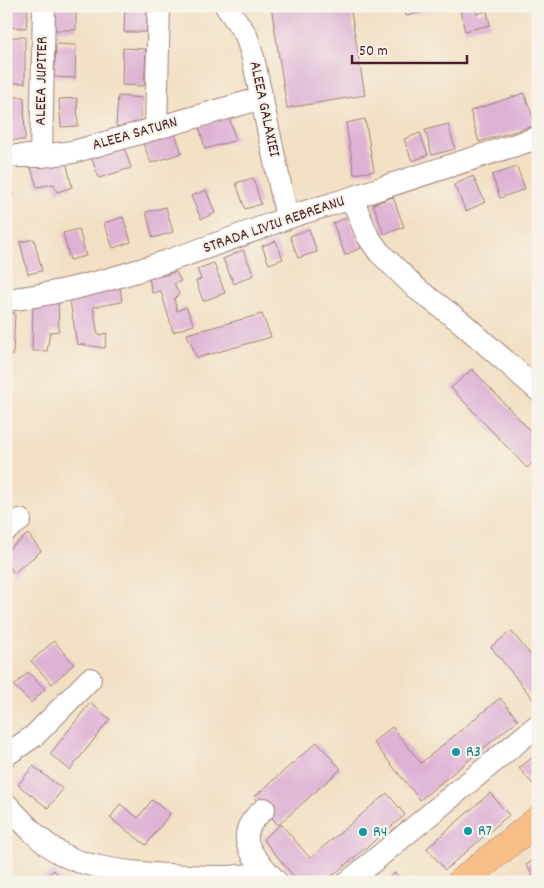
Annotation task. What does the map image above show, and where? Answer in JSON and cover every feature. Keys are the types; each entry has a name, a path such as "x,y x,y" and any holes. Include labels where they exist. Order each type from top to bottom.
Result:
{"main road":[{"path":"461,882 538,820"}],"street":[{"name":"ALEEA JUPITER","path":"41,156 44,6"},
{"path":"156,128 159,6"},
{"name":"ALEEA GALAXIEI","path":"226,6 246,35 262,98 288,218"},
{"name":"ALEEA SATURN","path":"6,156 41,156 73,152 262,98"},
{"name":"STRADA LIVIU REBREANU","path":"6,300 70,288 129,272 209,247 288,218 434,169 538,138"},
{"path":"352,198 367,235 379,252 417,289 461,322 538,390"},
{"path":"6,755 34,736 90,679"},
{"path":"348,882 538,726"},
{"path":"6,804 40,837 60,853 78,862 176,876 264,880"},
{"path":"264,809 250,822 246,839 250,852 264,880"}],"building":[{"path":"6,6 28,6 26,28 6,27"},
{"path":"55,6 76,6 76,30 55,30"},
{"path":"125,6 147,6 147,32 124,32"},
{"path":"271,6 350,6 365,95 287,108"},
{"path":"404,6 447,6 447,7 406,16"},
{"path":"459,6 475,6 477,14 487,11 490,25 465,31"},
{"path":"6,37 25,37 25,83 6,83"},
{"path":"56,44 76,45 75,78 54,77"},
{"path":"123,48 146,49 144,86 122,85"},
{"path":"524,93 536,125 479,142 470,111"},
{"path":"118,96 142,98 140,128 116,126"},
{"path":"6,97 24,97 25,140 6,140"},
{"path":"77,98 78,126 61,127 59,99"},
{"path":"229,117 236,140 205,149 199,126"},
{"path":"365,119 374,171 354,174 346,123"},
{"path":"448,124 455,149 432,155 425,130"},
{"path":"174,131 182,153 151,163 143,143"},
{"path":"420,133 428,155 412,161 404,139"},
{"path":"124,146 131,168 99,178 91,157"},
{"path":"66,161 72,187 57,192 54,184 37,187 31,168"},
{"path":"517,167 525,189 500,198 492,175"},
{"path":"6,169 11,169 13,197 6,197"},
{"path":"473,176 485,202 466,211 454,185"},
{"path":"253,178 261,204 245,209 236,183"},
{"path":"206,190 215,213 201,219 191,196"},
{"path":"393,197 404,227 384,234 373,204"},
{"path":"166,207 173,232 153,238 146,212"},
{"path":"123,217 131,242 113,248 104,223"},
{"path":"348,217 361,248 345,255 333,223"},
{"path":"79,229 86,256 70,260 63,233"},
{"path":"309,229 317,252 298,258 290,236"},
{"path":"34,239 42,271 28,274 20,242"},
{"path":"276,241 283,259 269,264 262,246"},
{"path":"243,250 254,275 234,284 223,259"},
{"path":"214,263 225,293 203,301 196,281 201,279 197,269"},
{"path":"176,272 181,281 174,284 179,294 174,299 177,311 186,307 194,325 173,332 161,291 152,293 149,279"},
{"path":"120,286 122,302 93,307 98,335 107,333 105,348 77,344 69,294"},
{"path":"58,300 59,331 50,332 47,351 32,351 33,304"},
{"path":"6,313 15,313 13,355 6,355"},
{"path":"262,314 271,337 197,358 187,334"},
{"path":"472,369 538,439 538,457 527,468 451,388"},
{"path":"28,534 41,551 14,573 6,563 6,551"},
{"path":"511,631 538,664 536,703 491,647"},
{"path":"54,641 74,664 52,684 31,661"},
{"path":"28,672 45,689 31,703 14,686"},
{"name":"R3","path":"500,698 518,720 420,800 373,742 392,727 421,763"},
{"path":"90,703 110,719 70,770 50,754"},
{"path":"317,742 341,769 278,825 254,797"},
{"path":"538,753 538,788 537,789 519,768"},
{"path":"33,766 63,789 48,808 18,785"},
{"name":"R4","path":"387,793 405,815 325,882 298,882 263,839 281,824 310,858"},
{"name":"R7","path":"490,793 509,815 445,870 427,848"},
{"path":"152,800 170,814 146,845 110,818 120,804 138,818"},
{"path":"538,857 538,879 536,880 526,865"},
{"path":"54,870 63,882 38,882"},
{"path":"395,873 402,882 384,882"}],"place":[{"name":"R3","path":"456,752"},
{"name":"R7","path":"468,831"},
{"name":"R4","path":"363,832"}]}
